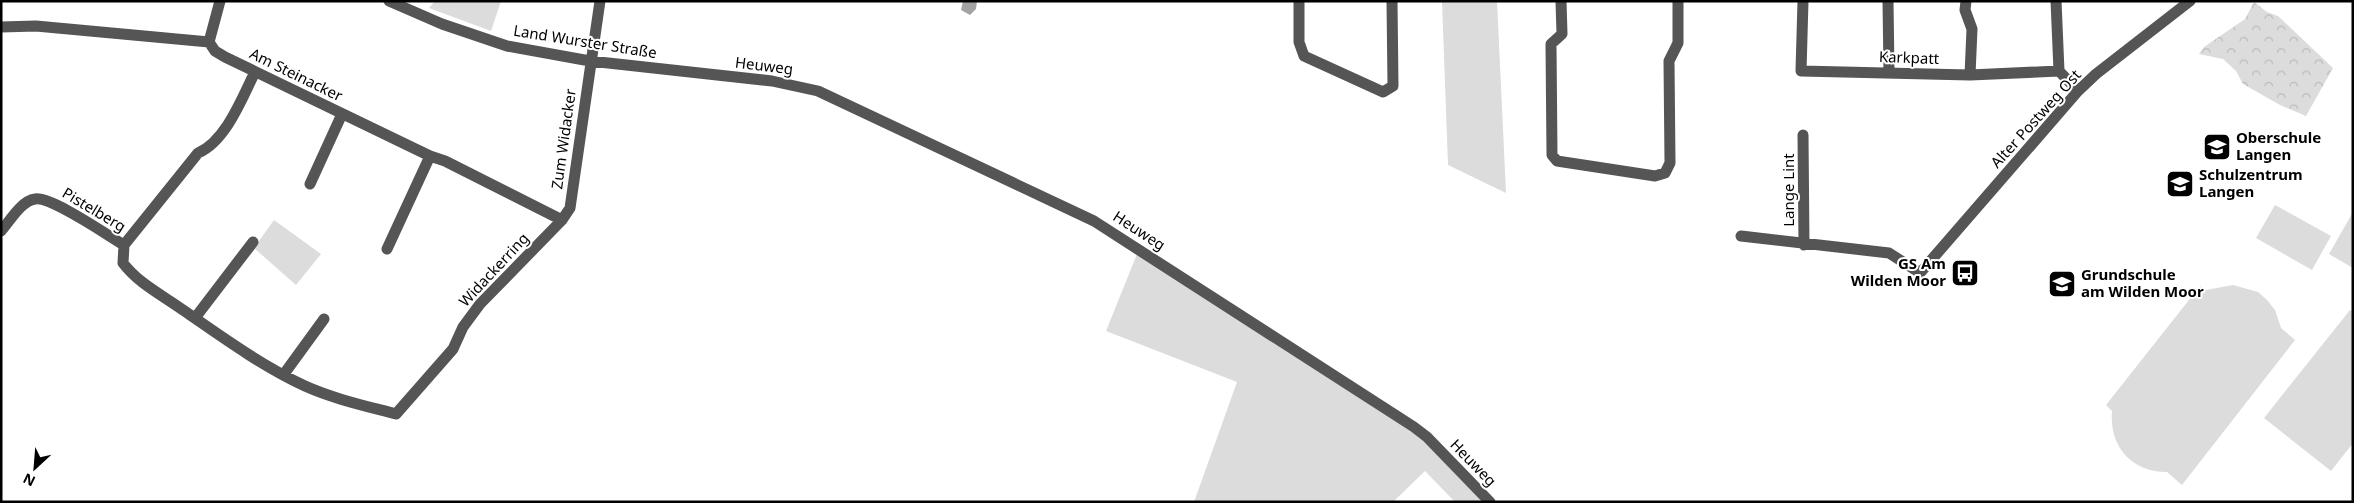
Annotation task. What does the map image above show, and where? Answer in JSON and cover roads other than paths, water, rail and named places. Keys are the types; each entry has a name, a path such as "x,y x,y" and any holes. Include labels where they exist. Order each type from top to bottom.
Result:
{"street":[{"path":"1,27 36,26 209,42 220,1"},
{"name":"Land Wurster Straße","path":"389,1 442,24 507,46 590,61 724,76"},
{"name":"Zum Widacker","path":"562,220 570,208 600,1"},
{"path":"1299,1 1299,42 1304,56 1383,92 1393,86 1392,1"},
{"path":"1561,1 1562,34 1551,44 1552,155 1557,161 1655,176 1665,173 1670,163 1669,61 1678,44 1678,1"},
{"name":"Karkpatt","path":"1803,1 1801,71 1970,75 2059,71"},
{"path":"1888,1 1889,72"},
{"path":"1966,1 1965,10 1972,29 1970,75"},
{"path":"2056,1 2059,71 2078,91"},
{"name":"Alter Postweg Ost","path":"1804,245 1889,253 1920,273 2078,91 2096,74 2190,1"},
{"name":"Am Steinacker","path":"209,42 215,51 255,72 430,156 445,161 562,220"},
{"path":"124,245 198,153 208,149 235,114 255,72"},
{"name":"Heuweg","path":"724,76 772,81 818,91 1094,221 1414,427 1427,437 1490,502"},
{"path":"310,184 342,114"},
{"name":"Lange Lint","path":"1803,135 1804,245"},
{"path":"387,249 430,156"},
{"name":"Pistelberg","path":"1,231 22,206 34,199 50,201 124,245"},
{"name":"Widackerring","path":"124,245 123,263 130,272 239,348 306,386 332,396 396,414 453,349 463,327 480,304 562,220"},
{"path":"1741,236 1804,245"},
{"path":"195,318 254,242"},
{"path":"284,374 324,319"}],"place":[{"name":"Oberschule Langen","path":"2217,147"},
{"name":"Schulzentrum Langen","path":"2180,184"},
{"name":"GS Am Wilden Moor","path":"1965,273"},
{"name":"Grundschule am Wilden Moor","path":"2062,284"}]}
